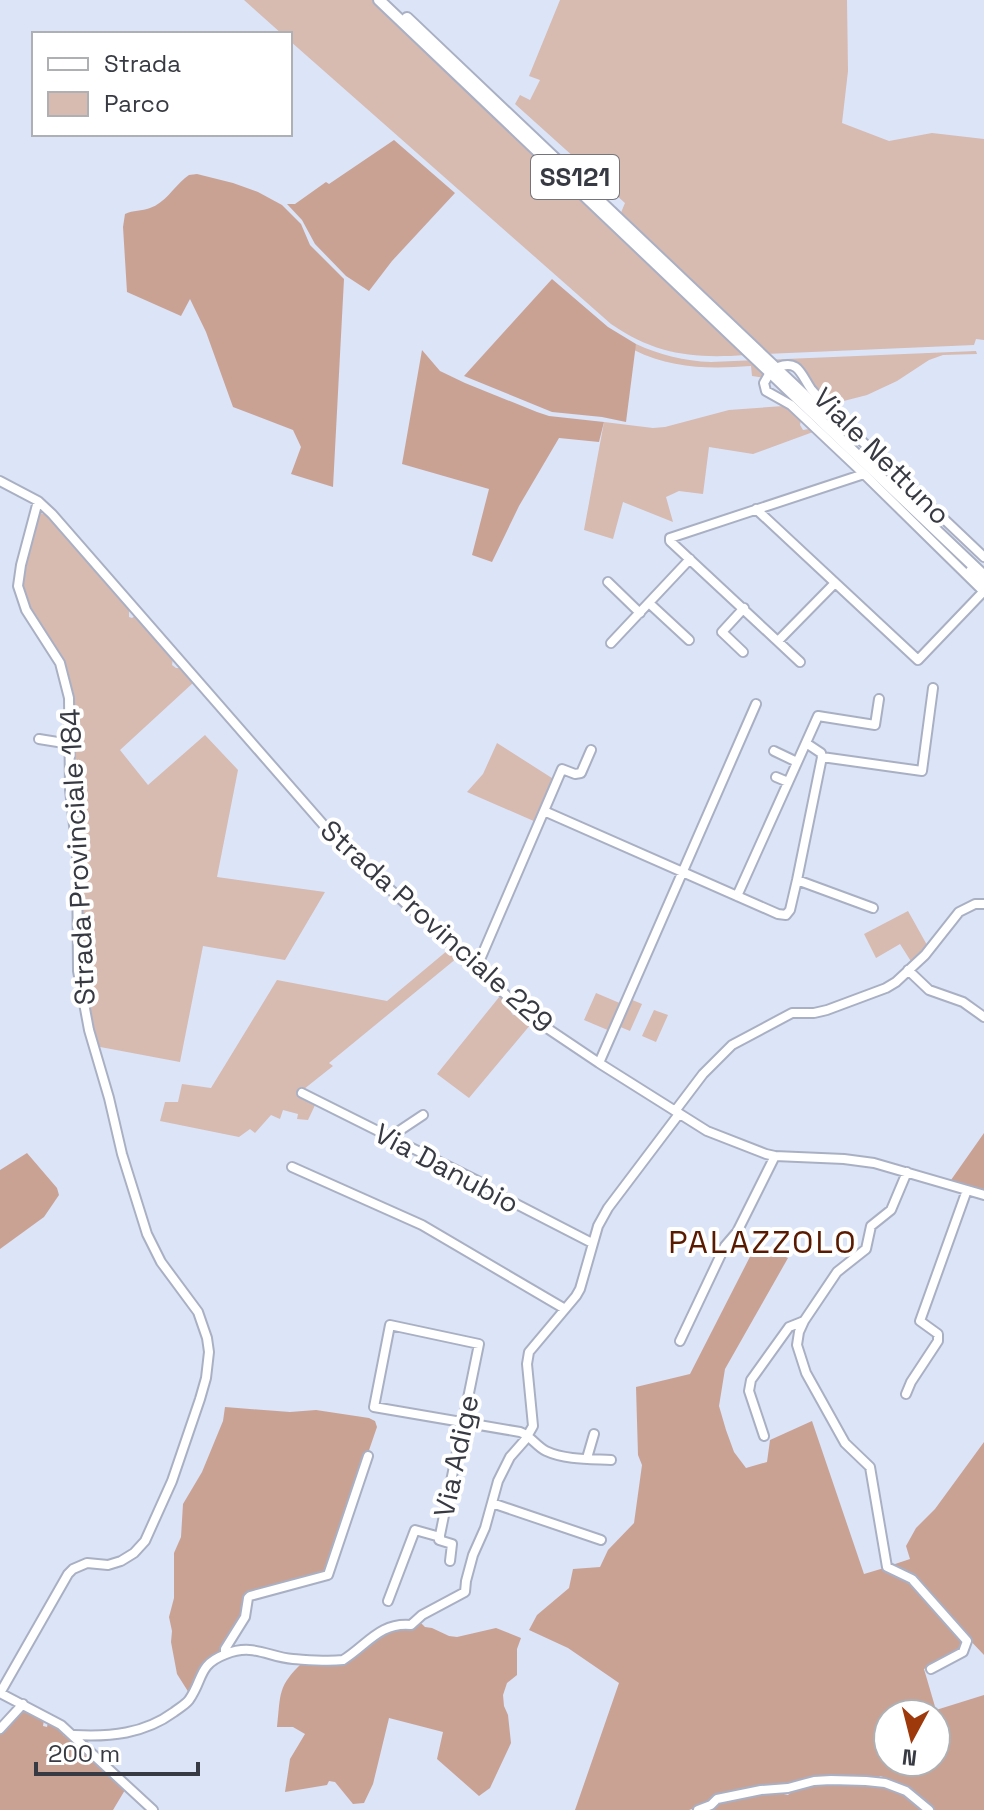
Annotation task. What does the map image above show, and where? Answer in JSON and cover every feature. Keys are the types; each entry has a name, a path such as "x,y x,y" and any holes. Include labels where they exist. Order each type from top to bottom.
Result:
{"main road":[{"name":"SS121","path":"379,0 756,354"},
{"name":"SS121","path":"389,0 756,354"},
{"path":"756,354 984,576"},
{"path":"770,369 984,567"},
{"path":"944,539 976,576 984,592"}],"street":[{"name":"Viale Nettuno","path":"770,369 787,364 797,367 828,409 984,557"},
{"path":"756,509 918,660 984,592 791,405 766,391 764,383 770,369"},
{"path":"800,662 670,538 864,474"},
{"name":"Strada Provinciale 229","path":"0,481 38,501 52,514 328,830 529,1016 677,1112 716,1135 756,1151 775,1156 860,1160 984,1195"},
{"name":"Strada Provinciale 184","path":"0,1693 68,1574 82,1564 108,1565 121,1561 145,1541 177,1467 204,1386 209,1360 209,1344 198,1312 161,1262 147,1234 89,1030 78,971 77,852 70,790 69,698 60,663 26,610 18,586 38,501"},
{"path":"611,643 690,559"},
{"path":"608,582 640,613"},
{"path":"778,641 835,583"},
{"path":"649,603 689,640"},
{"path":"743,652 722,632 744,608"},
{"path":"822,757 922,771 933,688"},
{"path":"737,896 818,716 875,725 879,699"},
{"path":"599,1063 756,704"},
{"path":"39,739 70,744"},
{"path":"544,811 786,915 797,880 822,757 806,743"},
{"path":"476,969 562,769 581,773 591,750"},
{"path":"774,751 797,762"},
{"path":"776,777 788,782"},
{"path":"797,880 873,908"},
{"path":"74,1735 101,1737 152,1725 185,1704 205,1667 225,1654 241,1649 292,1659 343,1660 375,1633 398,1624 411,1625 422,1615 467,1590 466,1581 473,1555 485,1528 498,1481 505,1465 528,1435 534,1420 527,1364 529,1352 580,1289 592,1243 608,1208 703,1074 732,1045 792,1013 827,1010 896,982 925,955 959,912 975,904 984,904"},
{"path":"908,970 929,990 963,1002 984,1017"},
{"name":"Via Danubio","path":"302,1093 480,1182 491,1191 592,1243"},
{"path":"390,1137 423,1115"},
{"path":"680,1341 725,1246 737,1232 775,1156"},
{"path":"292,1167 422,1225 565,1309"},
{"path":"907,1172 891,1210 871,1226 866,1249 837,1272 804,1321 797,1345 806,1373 845,1443 870,1467 887,1567 912,1579 967,1641 963,1652 931,1669"},
{"path":"906,1394 939,1337 916,1319 967,1190"},
{"path":"764,1436 749,1384 789,1327 804,1321"},
{"name":"Via Adige","path":"450,1561 452,1544 439,1540 479,1344 390,1325 374,1407 463,1422"},
{"path":"463,1422 520,1432 551,1453 611,1460"},
{"path":"587,1458 594,1434"},
{"path":"225,1654 245,1617 250,1596 328,1575 368,1456"},
{"path":"492,1503 601,1540"},
{"path":"388,1601 415,1530 440,1537"},
{"path":"0,1693 61,1725 153,1810"},
{"path":"0,1729 23,1704"},
{"path":"698,1810 717,1799 831,1780 885,1783 906,1791 929,1810"}],"green space":[{"path":"244,0 373,0 745,355 708,356 675,352 643,342 611,324 292,43 292,32 280,32"},
{"path":"560,0 847,0 848,71 842,123 889,141 932,133 984,139 984,340 976,339 974,345 765,354 620,215 625,203 515,104 520,95 530,100 540,80 529,76"},
{"path":"636,344 672,357 711,362 976,351 977,354 943,355 867,395 832,404 795,363 765,378 752,376 751,366 706,367 663,361 634,350"},
{"path":"784,406 801,420 803,430 813,432 753,454 709,447 703,494 679,491 666,497 673,522 623,502 613,539 584,530 604,422 665,427 729,410"},
{"path":"41,513 50,517 129,608 129,617 135,616 173,658 172,665 181,668 194,682 120,750 148,785 205,735 238,770 217,877 325,892 285,960 203,946 180,1062 95,1046 82,982 80,885 85,882 80,872 73,773 77,764 73,760 71,695 28,608 21,587 23,566"},
{"path":"497,743 555,780 536,822 467,792 483,774"},
{"path":"908,911 927,945 912,963 900,944 876,958 864,934"},
{"path":"448,950 457,958 329,1063 333,1066 299,1093 316,1103 308,1120 297,1119 298,1114 283,1110 280,1119 271,1115 255,1133 250,1129 239,1137 160,1121 165,1102 178,1102 182,1084 211,1088 277,980 387,1001"},
{"path":"596,993 622,1004 610,1031 584,1020"},
{"path":"500,996 511,1006 513,1015 521,1015 531,1024 469,1098 437,1074"},
{"path":"630,999 642,1004 630,1031 618,1026"},
{"path":"654,1010 668,1015 656,1042 642,1036"}],"shaded area":[{"path":"394,140 455,193 392,261 369,291 346,276 315,244 302,220 287,204 295,204 326,182 329,184"},
{"path":"197,174 258,192 282,205 301,224 310,245 344,279 333,487 291,474 301,447 293,430 233,407 206,332 190,299 181,316 127,292 125,214 155,206 185,178"},
{"path":"552,279 608,327 636,344 626,422 552,412 464,376"},
{"path":"422,350 440,371 537,412 604,422 599,442 559,438 519,506 492,562 472,555 489,489 402,464"},
{"path":"984,1133 984,1190 951,1180"},
{"path":"27,1153 57,1188 59,1195 44,1217 0,1249 0,1170"},
{"path":"757,1243 788,1258 725,1369 719,1406 734,1452 746,1468 767,1462 770,1440 812,1421 864,1574 884,1568 908,1580 964,1640 962,1649 924,1669 932,1698 872,1698 872,1778 878,1778 877,1780 859,1778 713,1796 711,1802 689,1810 575,1810 619,1683 568,1648 529,1630 537,1615 569,1588 573,1569 600,1567 608,1550 634,1523 642,1465 638,1455 636,1387 690,1374"},
{"path":"225,1407 290,1412 316,1410 369,1418 375,1421 377,1427 327,1572 248,1593 231,1638 189,1693 177,1674 171,1642 169,1617 174,1598 174,1553 181,1537 183,1504 202,1472 223,1421"},
{"path":"984,1442 984,1655 929,1597 889,1566 910,1559 906,1546 916,1528 935,1509"},
{"path":"419,1621 425,1627 449,1636 496,1628 521,1638 517,1649 517,1675 507,1683 503,1695 511,1743 490,1788 479,1796 437,1759 443,1732 389,1718 373,1784 364,1803 353,1804 335,1782 329,1781 327,1785 285,1792 290,1759 305,1734 293,1727 277,1727 280,1698 289,1678 303,1662 342,1662 377,1634"},
{"path":"984,1695 984,1810 931,1810 914,1792 884,1779 952,1778 952,1705"},
{"path":"22,1709 44,1720 43,1726 47,1727 48,1722 64,1731 63,1735 69,1736 125,1790 113,1810 0,1810 0,1733"},
{"path":"816,1783 881,1784 905,1793 926,1810 706,1810 717,1801 775,1792 788,1795 796,1787"}],"district":[{"name":"PALAZZOLO","path":"763,1242"}]}
